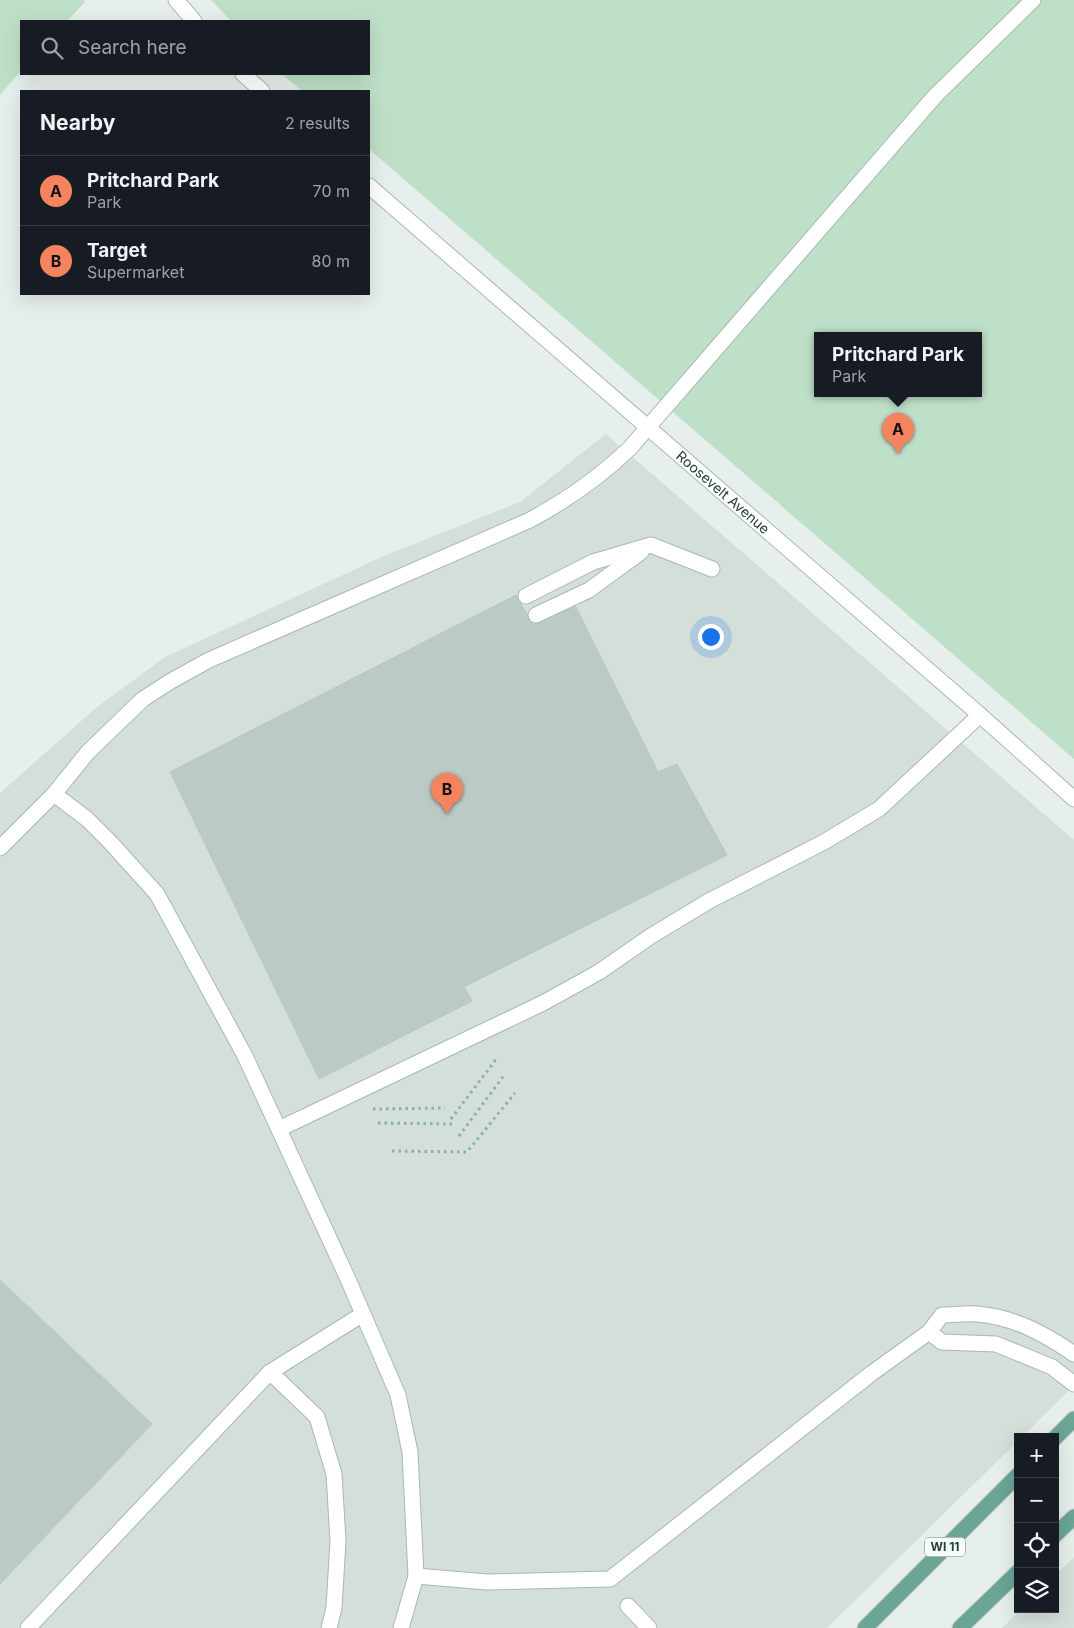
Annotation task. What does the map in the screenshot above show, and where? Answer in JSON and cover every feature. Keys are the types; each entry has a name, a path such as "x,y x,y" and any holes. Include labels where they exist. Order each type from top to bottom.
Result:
{"main road":[{"path":"1059,1434 1074,1419"},
{"name":"WI 11","path":"865,1628 1015,1478"},
{"path":"1059,1531 1074,1517"},
{"path":"960,1628 1014,1576"}],"street":[{"path":"176,0 193,20"},
{"path":"0,848 54,794 88,752 116,724 143,699 171,681 209,660 530,520 561,503 610,467 648,428 935,96 1033,0"},
{"path":"244,75 261,90"},
{"name":"Roosevelt Avenue","path":"370,187 980,715 1074,799"},
{"path":"536,615 589,590 651,545"},
{"path":"526,596 593,562 651,545 712,569"},
{"path":"279,1129 543,1003 599,972 651,936 709,901 832,838 879,810 980,715"},
{"path":"54,794 87,819 157,894 245,1056 398,1395 410,1452 416,1576 401,1628"},
{"path":"28,1628 270,1372 362,1314"},
{"path":"416,1576 487,1582 610,1579 872,1373 929,1332 942,1315 977,1314 1011,1320 1037,1331 1074,1354"},
{"path":"929,1332 942,1342 996,1344 1052,1367 1074,1384"},
{"path":"270,1372 317,1417 334,1474 338,1542 334,1608 329,1628"},
{"path":"628,1606 649,1628"}],"path":[{"path":"450,1119 498,1058"},
{"path":"459,1136 505,1074"},
{"path":"392,1151 467,1152 515,1093"},
{"path":"371,1109 444,1108"},
{"path":"378,1123 453,1124"}],"shaded area":[{"path":"606,434 1074,840 1074,1385 1026,1433 1014,1433 1014,1445 827,1628 0,1628 0,793 97,707 165,657 386,555 520,502"},
{"path":"1074,1557 1074,1628 1002,1628 1017,1613 1059,1613 1059,1571"}],"green space":[{"path":"0,0 84,0 85,2 68,20 20,20 20,72 0,95"},
{"path":"211,0 1074,0 1074,759 370,150 370,90 301,90 283,75 370,75 370,20 230,20"}],"building":[{"path":"516,595 533,625 574,603 658,772 677,764 727,855 464,987 472,1001 319,1079 170,772"},
{"path":"0,1280 152,1424 0,1584"}],"place":[{"name":"Pritchard Park","path":"898,454"},
{"name":"Target","path":"447,814"}]}
